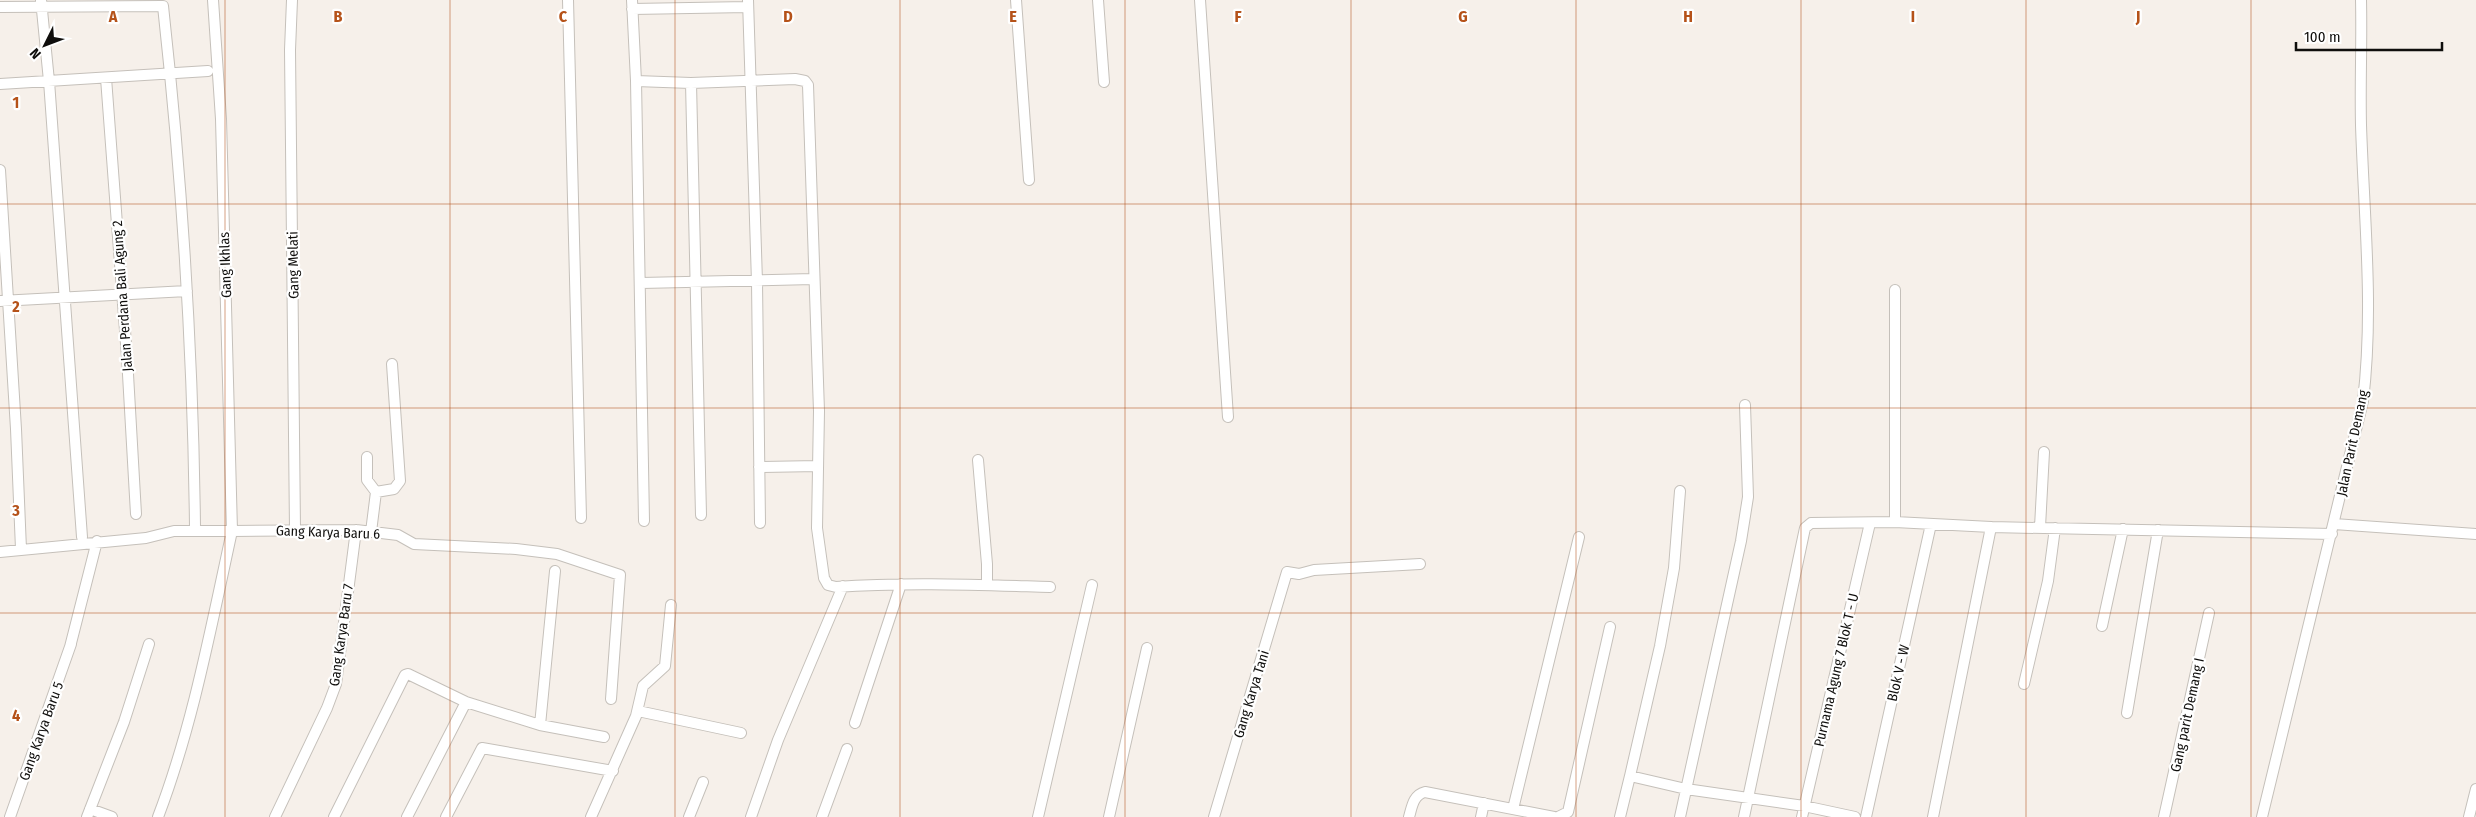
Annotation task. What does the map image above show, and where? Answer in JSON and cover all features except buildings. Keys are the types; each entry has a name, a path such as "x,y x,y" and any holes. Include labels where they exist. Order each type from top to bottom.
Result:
{"street":[{"name":"Gang Melati","path":"292,0 290,50 295,530"},
{"path":"568,0 581,518"},
{"path":"1016,0 1029,180"},
{"path":"1098,0 1104,82"},
{"path":"1200,0 1228,417"},
{"name":"Jalan Parit Demang","path":"2262,817 2363,401 2369,290 2361,124 2361,0"},
{"name":"Gang Ikhlas","path":"213,1 221,119 232,530"},
{"path":"41,3 49,81 82,537"},
{"path":"0,7 41,3 163,3 187,291 194,429 195,527"},
{"path":"644,521 641,283 636,81 632,4 748,3 757,282 760,523"},
{"path":"0,84 208,71"},
{"name":"Jalan Perdana Bali Agung 2","path":"106,78 127,357 136,514"},
{"path":"636,81 691,83 795,79 805,81 808,85 813,279 819,411 818,528 824,578 828,585 901,584 1050,587"},
{"path":"691,83 701,516"},
{"path":"0,170 4,300 21,549"},
{"path":"641,283 757,282 813,279"},
{"path":"1895,290 1895,522"},
{"path":"4,300 187,291"},
{"path":"376,492 394,489 400,481 392,364"},
{"path":"1680,817 1722,634 1748,496 1745,404"},
{"path":"2040,527 2044,452"},
{"path":"367,457 367,480 376,492 372,532"},
{"path":"978,460 987,564 987,585"},
{"path":"759,467 818,466"},
{"path":"1620,817 1660,646 1674,568 1680,491"},
{"path":"1744,817 1750,797 1805,528 1811,523 1895,522 1931,526 2158,530 2333,528 2476,534"},
{"name":"Purnama Agung 7 Blok T - U","path":"1802,817 1870,523"},
{"name":"Blok V - W","path":"1866,817 1931,526"},
{"path":"1933,817 1991,527"},
{"path":"2024,684 2048,581 2055,528"},
{"path":"2102,626 2123,529"},
{"path":"158,817 174,775 188,722 232,530"},
{"name":"Gang Karya Baru 6","path":"0,552 97,541 146,538 174,531 356,530 398,535 414,544 516,549 557,554 620,575 611,699"},
{"name":"Gang Karya Baru 7","path":"275,817 327,708 336,684 356,530"},
{"path":"2127,713 2158,530"},
{"path":"1513,809 1579,537"},
{"name":"Gang Karya Baru 5","path":"10,817 71,645 97,541"},
{"name":"Gang Karya Tani","path":"1214,817 1287,572 1299,574 1314,570 1420,564"},
{"path":"540,725 555,571"},
{"path":"856,723 901,584"},
{"path":"1038,817 1092,585"},
{"path":"751,817 778,740 843,586"},
{"path":"591,817 638,711 643,686 665,666 671,605"},
{"name":"Gang parit Demang I","path":"2164,817 2209,613"},
{"path":"1410,817 1413,802 1419,794 1424,792 1556,817 1568,812 1610,627"},
{"path":"112,817 89,813 124,722 149,644"},
{"path":"1109,817 1122,768 1146,648"},
{"path":"334,817 405,676 411,674 466,702 540,725 604,738"},
{"path":"407,817 466,702"},
{"path":"638,711 741,733"},
{"path":"446,817 482,748 613,771"},
{"path":"822,817 847,749"},
{"path":"1630,776 1686,789 1750,797 1855,817"},
{"path":"689,817 703,782"},
{"path":"2469,817 2476,789"},
{"path":"1480,817 1484,803"}]}
